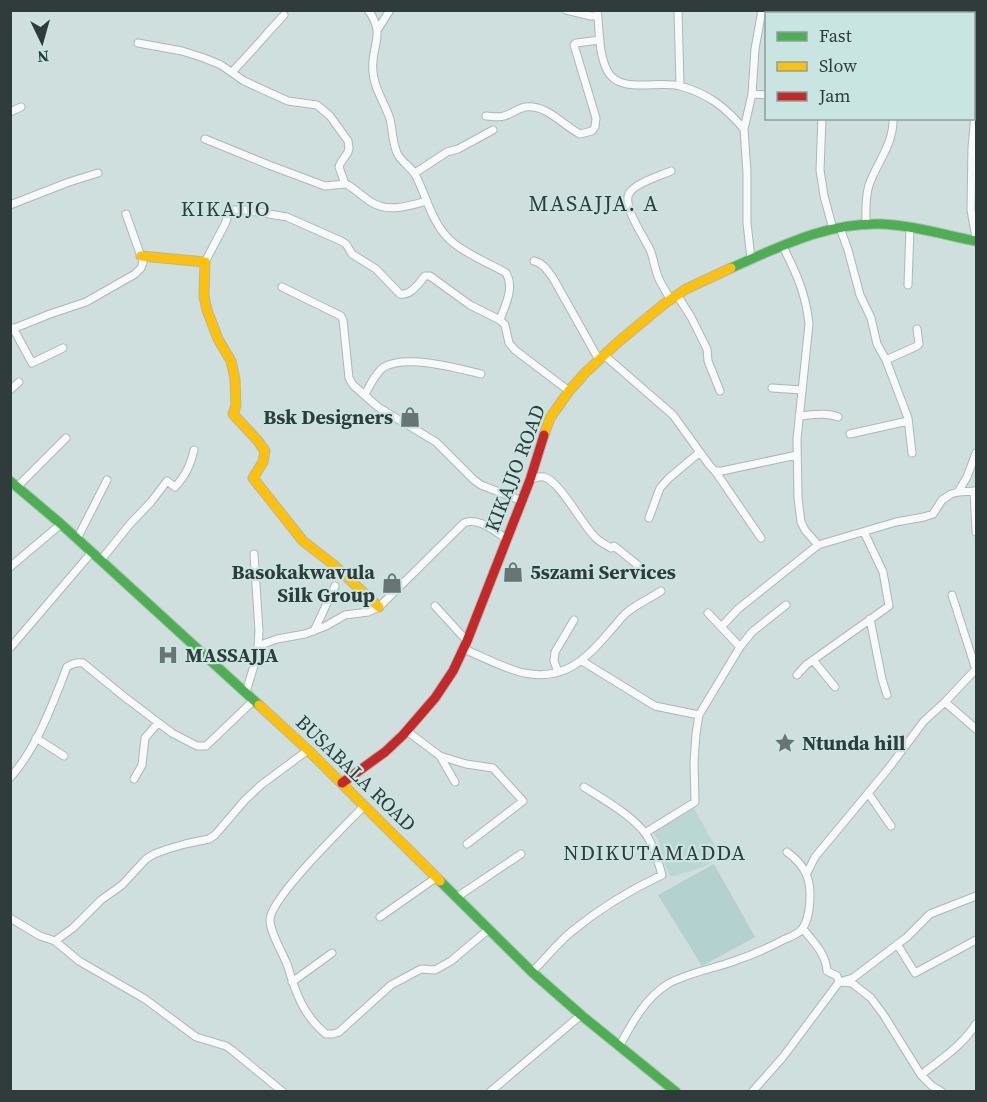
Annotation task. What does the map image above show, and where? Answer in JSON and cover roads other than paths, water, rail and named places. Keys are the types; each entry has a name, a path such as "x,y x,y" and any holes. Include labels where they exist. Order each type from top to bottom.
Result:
{"street":[{"path":"368,10 375,19 378,29"},
{"path":"390,10 378,29 373,59 374,82 389,117 394,146 404,164 414,173 437,224 451,241 506,273 510,286 500,320"},
{"path":"566,10 591,16 597,13 607,69 613,78 631,85 680,86 717,102 744,129"},
{"path":"678,10 680,86"},
{"path":"751,260 747,223 744,129 752,94 755,49 762,10"},
{"path":"232,72 284,15"},
{"path":"486,116 504,116 518,109 532,107 552,115 580,134 592,131 596,118 574,45 600,40"},
{"path":"138,43 182,51 204,58 221,65 244,81 288,101 317,105 330,116 348,141 348,152 339,167 345,184"},
{"path":"752,94 765,95"},
{"path":"10,112 21,107"},
{"path":"822,120 820,170 824,196 848,250 860,295 872,318 877,344 900,395 908,421 912,453"},
{"path":"866,223 866,198 869,186 877,165 891,140 893,120"},
{"path":"974,120 971,210 976,239"},
{"path":"414,173 447,152 458,149 493,130"},
{"path":"205,139 318,184 330,186 345,184 382,206 399,208 427,201"},
{"path":"671,171 638,185 630,192 627,202 651,254 659,279 691,317 707,349 708,361 720,391"},
{"path":"10,205 98,172"},
{"path":"379,608 334,565 303,540 253,478 266,455 265,448 242,426 234,414 236,394 231,361 218,339 204,296 206,262 230,210 245,210 287,217 341,241 346,244 352,254 376,269 403,296 411,292 427,275 470,305 500,320 505,325 509,343 514,350 569,391"},
{"path":"63,348 32,363 12,329 86,302 135,274 141,268 143,262 126,214"},
{"name":"KIKAJJO ROAD","path":"342,783 407,731 440,694 457,665 465,645 530,480 550,418 569,391 617,343 674,297 702,281 801,237 866,223 976,239"},
{"path":"908,285 910,228"},
{"path":"782,245 798,275 809,324 799,416 798,498 801,522 819,545"},
{"path":"141,256 206,262"},
{"path":"534,261 545,267 553,278 602,357 673,415 761,538"},
{"path":"282,287 341,316 350,381 353,385 378,407 436,442 474,480 522,501"},
{"path":"885,360 917,346 919,344 917,329"},
{"path":"365,394 382,369 402,363 433,362 481,374"},
{"path":"10,390 19,382"},
{"path":"772,388 802,390"},
{"path":"799,416 824,414 838,417"},
{"path":"850,434 908,421"},
{"path":"14,484 66,438"},
{"path":"101,560 167,480 175,487 183,478 194,450"},
{"path":"649,518 660,488 700,452"},
{"path":"958,492 967,477 976,453"},
{"path":"715,471 797,456"},
{"path":"530,480 544,477 551,481 597,539 611,548 614,546 639,566"},
{"path":"77,539 107,480"},
{"name":"BUSABALA ROAD","path":"14,484 101,560 308,750 532,972 674,1091"},
{"path":"722,626 738,609 819,545 896,522 933,514 942,500 958,492 975,491 976,532"},
{"path":"258,646 277,639 314,631 345,615 379,608 464,523 478,521 507,538"},
{"path":"10,567 61,524"},
{"path":"797,675 806,665 889,606 883,572 864,532"},
{"path":"10,648 92,552"},
{"path":"246,693 256,659 259,631 254,554"},
{"path":"314,631 336,586"},
{"path":"435,606 465,645 513,670 542,675 575,666 595,650 626,614 661,591"},
{"path":"807,873 814,857 868,794 924,721 976,669 952,595"},
{"path":"645,833 695,802 694,762 699,715 740,647 752,632 786,605"},
{"path":"708,612 740,647"},
{"path":"870,619 887,695"},
{"path":"558,672 554,661 555,652 574,620"},
{"path":"813,660 835,687"},
{"path":"582,661 655,706 699,715"},
{"path":"10,778 27,757 53,703 67,667 77,662 83,663 172,733 197,746 207,746 254,700"},
{"path":"945,702 976,729"},
{"path":"134,778 142,765 145,738 159,723"},
{"path":"407,731 440,756 466,764 493,768 523,801 468,844"},
{"path":"36,738 64,756"},
{"path":"55,941 122,885 146,859 168,849 215,836 245,800 261,785 308,750"},
{"path":"440,756 455,782"},
{"path":"532,972 570,933 599,911 638,886 662,875 656,853 645,833 636,823 584,787"},
{"path":"868,794 891,826"},
{"path":"364,806 288,886 272,909 270,918 272,932 283,954 297,997 315,1024 326,1034 339,1032 391,985 421,969 435,970 451,961 489,929"},
{"path":"620,1045 641,1009 666,985 737,960 803,929 809,908 810,890 807,873 801,864 787,852"},
{"path":"457,897 521,854"},
{"path":"380,917 437,877"},
{"path":"752,1092 783,1057 839,982 854,978 907,937 930,914 976,896"},
{"path":"10,918 40,936 55,941 79,961 145,999 190,1034 233,1051 283,1092"},
{"path":"803,929 819,949 828,971 837,976 839,982"},
{"path":"897,944 915,973 976,940"},
{"path":"292,982 332,953"},
{"path":"839,982 852,983 871,999 921,1075 942,1092"},
{"path":"490,1092 581,1015"},
{"path":"921,1075 957,1048 969,1036 976,1024"}],"place":[{"name":"Bsk Designers","path":"410,417"},
{"name":"5szami Services","path":"513,572"},
{"name":"Basokakwavula Silk Group","path":"392,583"},
{"name":"MASSAJJA","path":"168,655"},
{"name":"Ntunda hill","path":"785,743"}],"district":[{"name":"MASAJJA. A","path":"594,203"},
{"name":"KIKAJJO","path":"226,209"},
{"name":"NDIKUTAMADDA","path":"655,853"}]}
